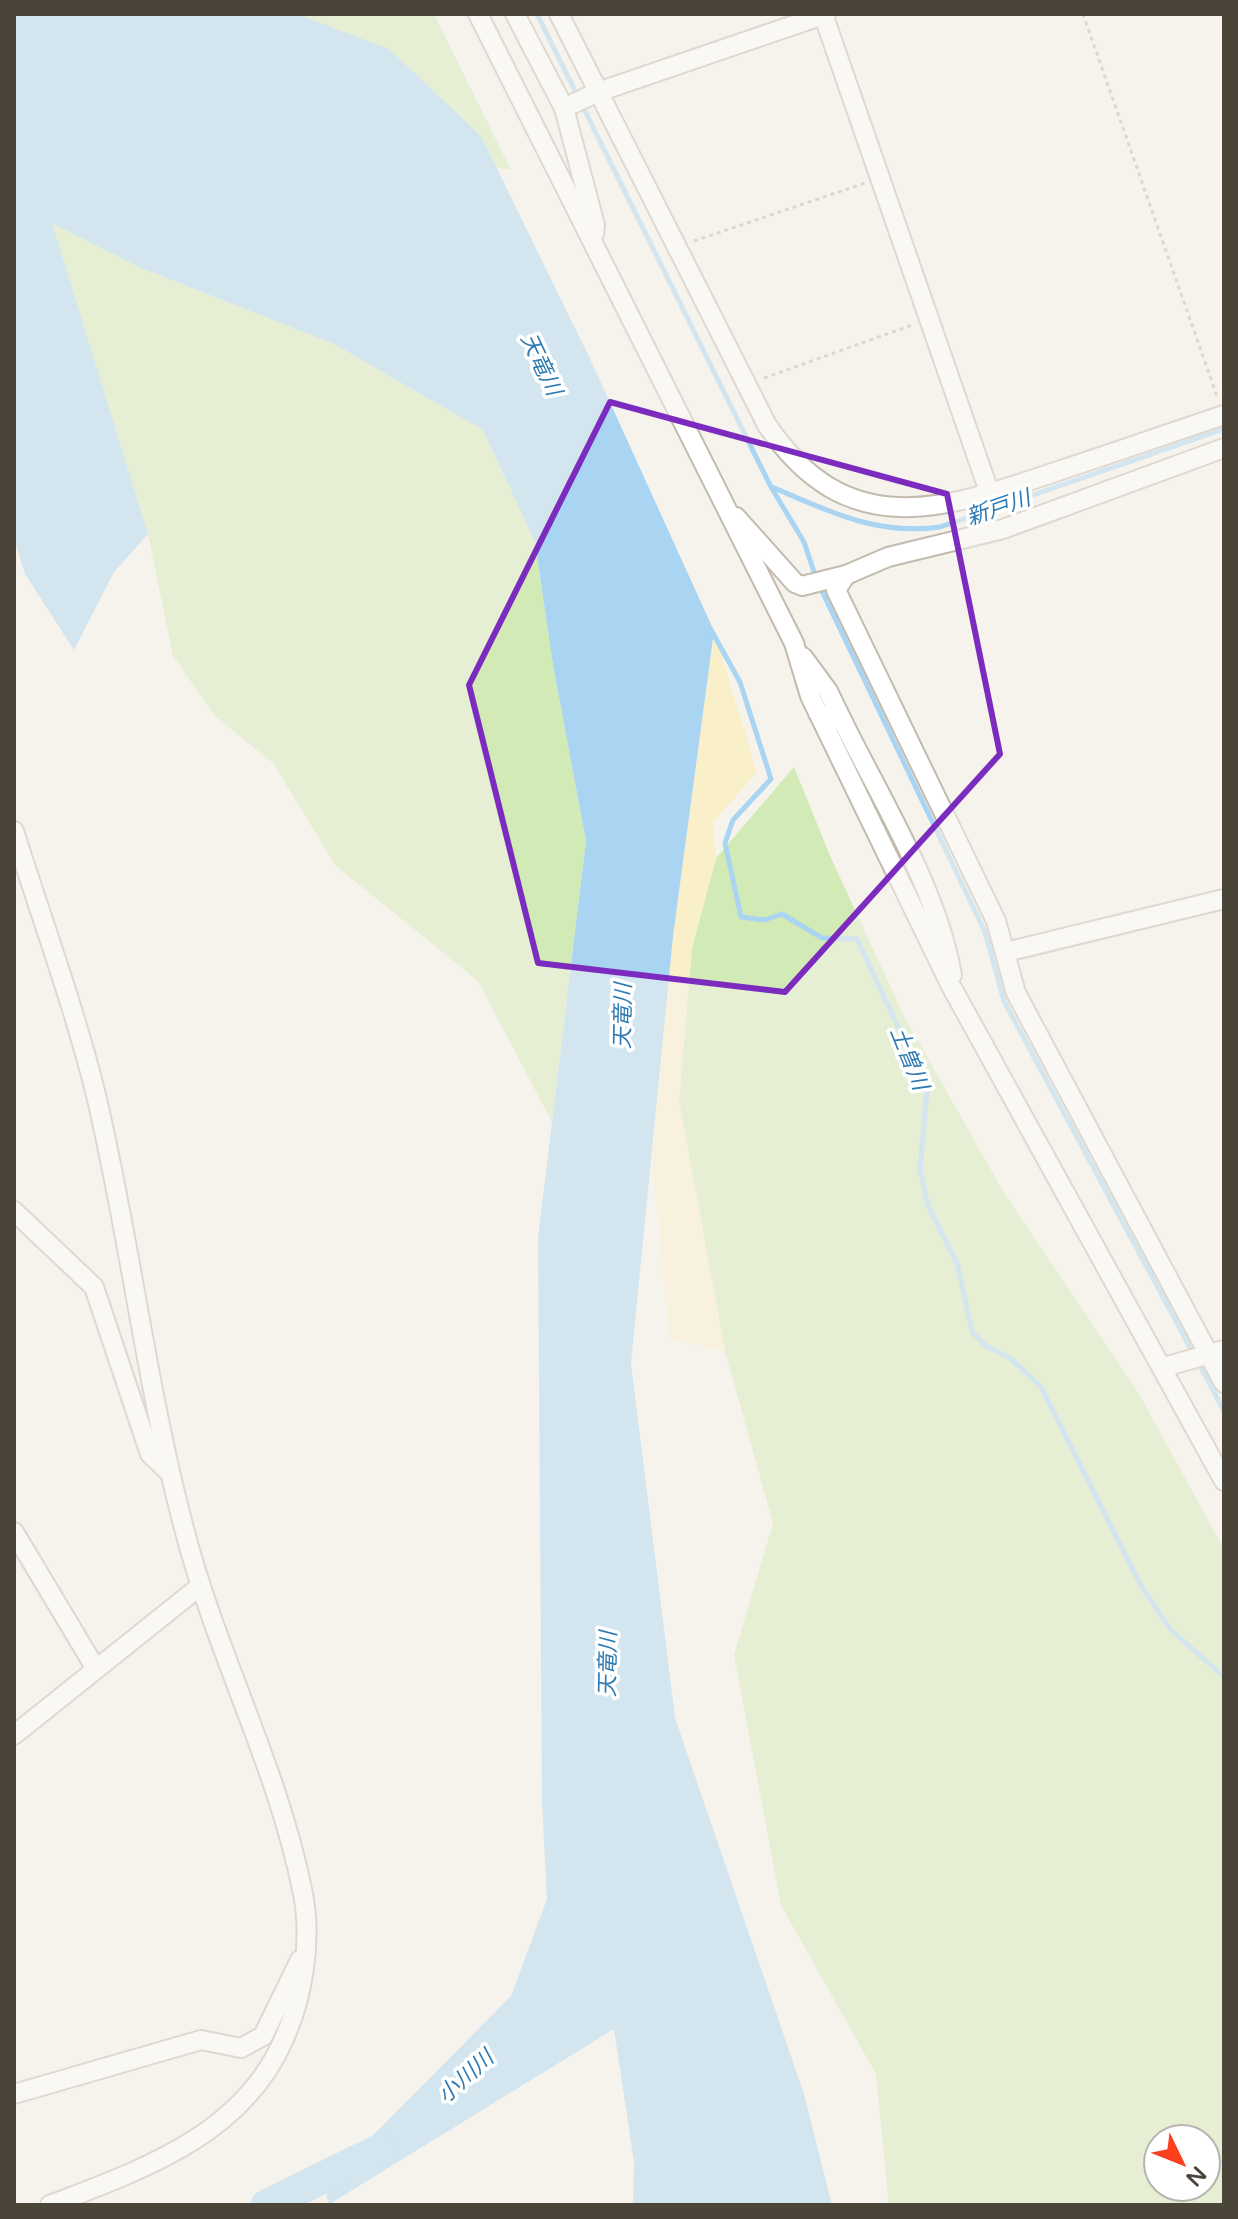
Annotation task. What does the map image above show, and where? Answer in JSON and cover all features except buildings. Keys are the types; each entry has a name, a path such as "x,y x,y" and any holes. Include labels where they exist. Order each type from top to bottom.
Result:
{"street":[{"path":"478,14 794,643 818,713 956,994 1224,1481"},
{"path":"515,14 566,107 595,225 593,242"},
{"path":"559,14 594,94 777,441 825,487 884,506 923,510 991,497 1224,415"},
{"path":"566,107 594,94 824,14 991,497"},
{"path":"729,514 741,518 795,583 805,584 846,575 888,557 1003,529 1224,448"},
{"path":"846,575 836,590 996,921 1016,993 1224,1383"},
{"path":"794,643 828,691 946,939 956,994"},
{"path":"818,713 843,722"},
{"path":"14,831 94,1090 168,1471 199,1587 276,1799 303,1894 305,1951 299,1991 285,2039 267,2070 244,2099 205,2135 152,2165 50,2205"},
{"path":"1006,952 1224,899"},
{"path":"14,1211 94,1287 150,1454 168,1471"},
{"path":"1164,1367 1206,1354"},
{"path":"14,1532 96,1669"},
{"path":"14,1735 199,1587"},
{"path":"14,2094 201,2040 241,2048 254,2043 263,2036 305,1951"}],"path":[{"path":"1083,14 1224,415"},
{"path":"677,247 880,177"},
{"path":"744,381 771,377 929,318"}],"highlighted area":[{"path":"610,402 947,494 1000,754 785,992 538,963 469,685"}],"green space":[{"path":"297,14 434,14 511,170 497,168 481,136"},
{"path":"51,222 139,267 334,344 483,430 535,542 553,665 586,841 552,1122 478,981 335,865 273,763 215,716 173,656 148,534"},
{"path":"794,767 831,858 904,1016 1003,1191 1139,1394 1224,1549 1224,2205 889,2205 876,2074 781,1905 734,1655 773,1523 725,1351 679,1101 692,948 716,858"}],"sand":[{"path":"714,631 757,772 713,822 716,858 692,948 679,1101 725,1351 670,1339 652,1154 673,936"}],"water":[{"name":"天竜川","path":"14,14 297,14 389,49 481,136 593,365 714,631 673,936 631,1363 675,1718 804,2094 832,2205 633,2205 634,2162 614,2029 328,2205 325,2184 511,1996 547,1899 542,1801 538,1238 586,841 553,665 535,542 483,430 334,344 139,267 52,223 148,534 114,572 74,650 25,574 14,539"}],"waterway":[{"path":"537,14 771,487 804,542 816,578"},
{"name":"新戸川","path":"772,487 833,513 874,525 917,529 940,527 1224,429"},
{"path":"820,587 985,932 1004,1001 1193,1353"},
{"name":"土曽川","path":"710,628 740,682 771,779 733,820 725,843 741,917 764,920 782,914 822,938 857,939 927,1089 920,1170 928,1206 958,1266 972,1332 986,1346 1010,1358 1041,1387 1140,1584 1170,1629 1224,1677"},
{"path":"1198,1362 1224,1411"},
{"name":"小川川","path":"267,2205 379,2150"}]}
